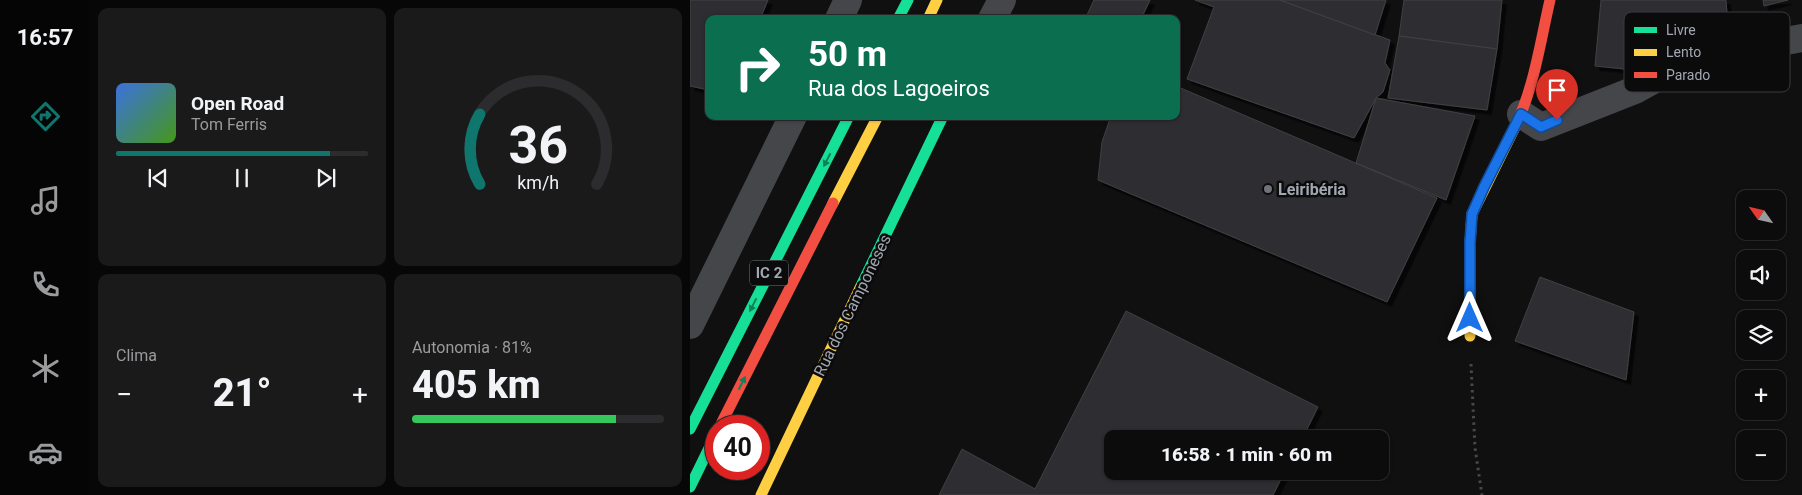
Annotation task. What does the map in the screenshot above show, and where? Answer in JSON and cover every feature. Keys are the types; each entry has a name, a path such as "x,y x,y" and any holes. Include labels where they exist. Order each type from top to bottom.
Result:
{"main road":[{"path":"900,15 908,0"},
{"path":"930,15 938,0"},
{"path":"1470,336 1470,243 1472,214 1521,114 1532,81 1550,0"},
{"name":"IC 2","path":"690,429 847,120"},
{"name":"IC 2","path":"726,415 876,120"},
{"name":"Rua dos Camponeses","path":"761,495 942,120"},
{"path":"690,487 705,456"}],"street":[{"path":"841,15 848,0"},
{"path":"994,15 1002,0"},
{"path":"1521,114 1541,127 1629,92"},
{"path":"690,325 790,120"}],"path":[{"path":"1470,336 1476,448 1482,495"}],"building":[{"path":"690,0 768,0 762,15 705,15 705,89 690,86"},
{"path":"1094,0 1150,0 1143,15 1087,15"},
{"path":"1195,0 1280,0 1390,40 1385,63 1390,70 1383,92 1376,98 1354,138 1187,79 1214,7"},
{"path":"1280,0 1386,0 1375,35"},
{"path":"1404,0 1502,0 1497,49 1399,36"},
{"path":"1601,0 1726,0 1727,12 1624,12 1624,69 1595,66"},
{"path":"1763,0 1788,0 1764,6"},
{"path":"1399,36 1497,49 1487,110 1388,98"},
{"name":"Leiribéria","path":"1180,88 1437,198 1387,302 1098,180 1102,142 1110,120 1180,120"},
{"path":"1376,98 1475,116 1446,200 1356,163"},
{"path":"1540,277 1634,312 1626,380 1515,341"},
{"path":"1126,311 1318,407 1306,430 1104,430 1104,480 1280,480 1273,495 939,495 962,449 1035,489"}],"traffic: fast":[{"path":"900,15 908,0"},
{"path":"690,429 847,120"},
{"path":"860,288 941,120"},
{"path":"690,487 705,456"}],"traffic: slow":[{"path":"930,15 937,0"},
{"path":"833,203 876,120"},
{"path":"1470,336 1470,243 1472,214 1514,129"},
{"path":"761,495 860,288"}],"traffic: jam":[{"path":"1514,129 1532,82 1550,0"},
{"path":"726,415 833,203"}],"place":[{"name":"Leiribéria","path":"1268,189"}],"route":[{"path":"1470,318 1472,214 1521,114 1541,127 1557,120"}]}
